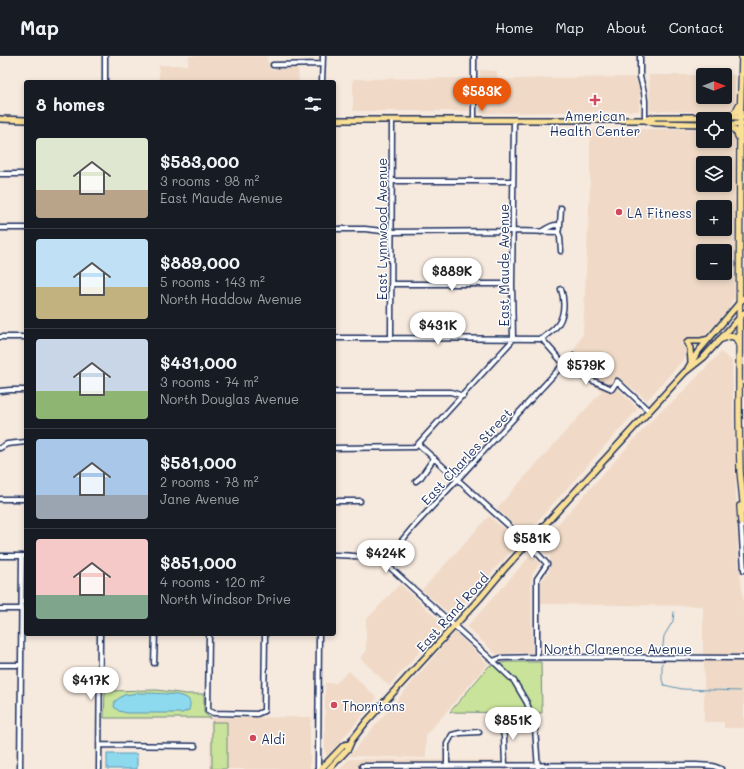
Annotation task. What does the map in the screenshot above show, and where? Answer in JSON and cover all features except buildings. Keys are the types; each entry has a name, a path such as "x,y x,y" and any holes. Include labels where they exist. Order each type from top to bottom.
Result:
{"highway":[{"path":"741,522 741,416 739,348 742,300 740,141 742,124 742,56"},
{"path":"732,114 736,111 741,99"},
{"path":"732,127 740,141"},
{"path":"719,340 731,336 736,338 739,348"},
{"path":"740,471 744,511"}],"main road":[{"path":"645,120 655,116 696,117"},
{"path":"0,120 24,120"},
{"path":"336,120 645,120 655,123 696,124"},
{"path":"732,125 742,124"},
{"name":"East Rand Road","path":"330,769 348,749 349,744 366,722 685,372 697,353 742,300"},
{"name":"East Rand Road","path":"685,372 704,357 744,313"},
{"path":"691,364 688,342 710,339"},
{"name":"East Rand Road","path":"321,769 344,745 349,744"}],"street":[{"path":"105,56 105,80"},
{"path":"322,56 322,80"},
{"path":"474,56 474,120"},
{"path":"640,56 640,77 646,101 645,120"},
{"path":"273,65 322,64"},
{"name":"East Lynnwood Avenue","path":"391,338 392,120"},
{"name":"East Maude Avenue","path":"418,444 511,343 513,338 512,284 514,120"},
{"path":"0,174 24,174"},
{"path":"391,181 513,181"},
{"path":"561,208 560,225 558,226 561,250"},
{"path":"541,232 550,226 558,226"},
{"path":"0,228 24,228"},
{"path":"336,229 365,229 391,232 558,232"},
{"path":"391,284 512,284"},
{"path":"336,338 542,339 560,322 563,306 561,289"},
{"path":"0,338 24,337"},
{"name":"East Charles Street","path":"384,562 414,526 560,368 563,363 542,339"},
{"path":"574,356 572,367 575,373 612,389 617,381 649,411"},
{"path":"0,392 24,390"},
{"path":"336,392 451,392 463,396"},
{"path":"0,448 7,444 24,442"},
{"path":"336,448 415,447 418,444 528,543 547,564 537,579 537,657"},
{"path":"416,481 421,477 434,458"},
{"path":"0,499 24,499"},
{"path":"336,501 360,501"},
{"path":"741,522 744,570"},
{"path":"336,555 365,556 384,562 514,681 527,703 535,728 538,767"},
{"path":"0,556 24,556 21,609 20,769"},
{"path":"0,609 21,609"},
{"path":"99,769 100,636"},
{"path":"154,663 155,636"},
{"path":"209,636 208,711 214,713 257,714 264,711 265,636"},
{"path":"318,769 319,636"},
{"name":"North Clarence Avenue","path":"493,661 501,658 537,657 744,658"},
{"path":"0,665 21,665"},
{"path":"502,717 505,766"},
{"path":"447,766 447,744 452,735 479,732"},
{"path":"99,745 195,746"},
{"path":"362,766 675,767 696,765 713,766 721,769"}],"shaded area":[{"path":"189,56 268,56 267,62 269,62 268,65 271,70 275,70 280,67 298,68 299,80 159,80 159,65 188,65"},
{"path":"480,70 497,71 497,80 635,77 640,90 639,111 480,113"},
{"path":"649,75 696,75 696,104 732,104 732,75 735,75 735,105 728,112 650,111"},
{"path":"469,78 469,111 353,111 353,79"},
{"path":"696,129 696,148 732,148 732,133 733,134 735,137 734,298 728,310 647,400 623,381 619,390 638,409 524,535 497,508 602,391 572,373 568,360 583,334 590,186 590,130"},
{"path":"721,352 732,361 738,555 744,605 744,655 703,655 703,606 541,604 541,582 549,572 550,556 538,546 660,411 674,401"},
{"path":"489,516 519,543 452,616 422,590"},
{"path":"531,555 540,563 531,579 532,653 496,654 467,627"},
{"path":"400,584 444,625 389,686 360,658 366,652 366,620"},
{"path":"455,632 488,664 426,735 426,758 349,756"},
{"path":"704,661 744,661 744,728 724,728 724,722 704,722"},
{"path":"349,671 377,698 329,755 327,755 325,752 325,683 336,683"},
{"path":"312,717 310,724 310,769 210,769 211,718"},
{"path":"349,759 515,761 515,769 340,769"}],"green space":[{"path":"506,662 541,662 542,713 450,712 489,666"},
{"path":"157,690 186,694 204,694 204,713 211,718 104,718 105,691"},
{"path":"212,722 227,722 227,769 212,769"}],"water":[{"path":"138,693 164,694 185,697 190,701 189,710 182,713 127,713 119,711 114,707 115,701 124,695"},
{"path":"107,754 137,754 137,769 107,769"}],"waterway":[{"path":"662,655 664,636 673,621 674,612"},
{"path":"662,663 662,680 664,685 682,689 740,691"}],"place":[{"name":"American Health Center","path":"595,100"},
{"name":"LA Fitness","path":"619,212"},
{"name":"Thorntons","path":"334,705"},
{"name":"Aldi","path":"253,738"}]}
